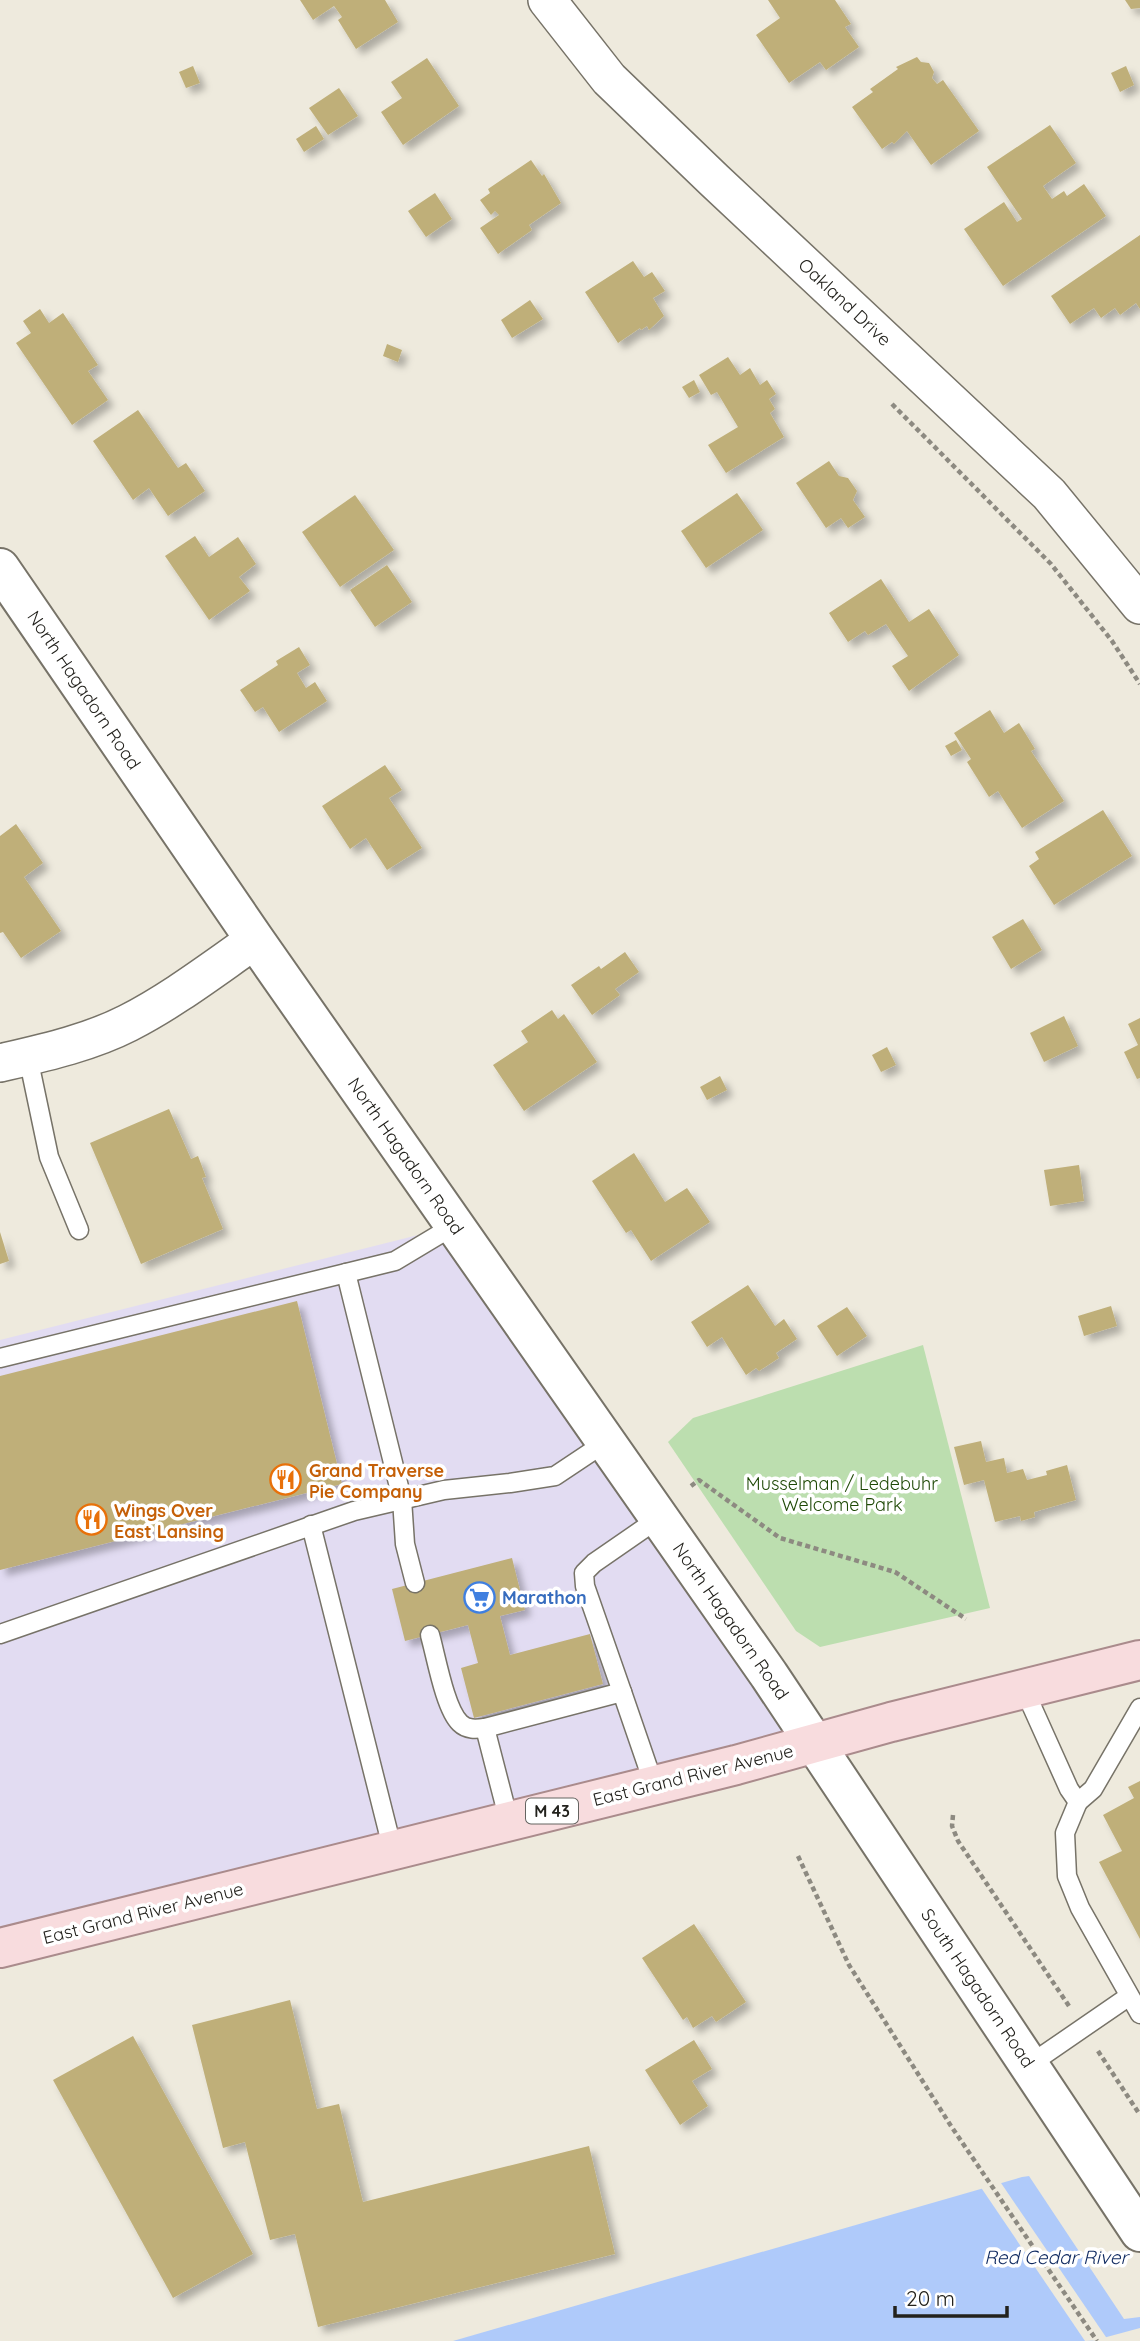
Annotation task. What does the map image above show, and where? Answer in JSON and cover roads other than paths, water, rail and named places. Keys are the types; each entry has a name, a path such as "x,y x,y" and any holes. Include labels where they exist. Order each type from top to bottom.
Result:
{"main road":[{"name":"East Grand River Avenue","path":"0,1948 1140,1661"}],"street":[{"name":"Oakland Drive","path":"548,0 609,79 1049,494 1140,605"},
{"name":"North Hagadorn Road","path":"0,568 255,940 815,1743"},
{"path":"14,1060 55,1050 126,1024 175,996 255,940"},
{"name":"South Hagadorn Road","path":"815,1743 1140,2232"}],"lane":[{"path":"14,1060 79,1230"},
{"path":"0,1358 395,1261 455,1225"},
{"path":"346,1273 402,1499 405,1544 415,1583"},
{"path":"0,1634 311,1525 402,1499 444,1490 555,1476 606,1442"},
{"path":"654,1785 585,1586 584,1573 594,1563 659,1518"},
{"path":"311,1525 393,1851"},
{"path":"430,1634 451,1711 461,1725 471,1730 622,1692"},
{"path":"1024,1689 1069,1789 1078,1802"},
{"path":"1140,1708 1093,1789 1078,1802 1065,1833 1067,1876 1080,1908 1140,2014"},
{"path":"485,1728 509,1821"},
{"path":"1029,2065 1128,1997"}],"water":[{"name":"Red Cedar River","path":"1140,2161 1140,2328 1092,2341 453,2341 1022,2177"}],"place":[{"name":"Grand Traverse Pie Company","path":"286,1480"},
{"name":"Wings Over East Lansing","path":"91,1520"},
{"name":"Marathon","path":"479,1597"}],"park label":[{"name":"Musselman / Ledebuhr Welcome Park","path":"842,1493"}]}
